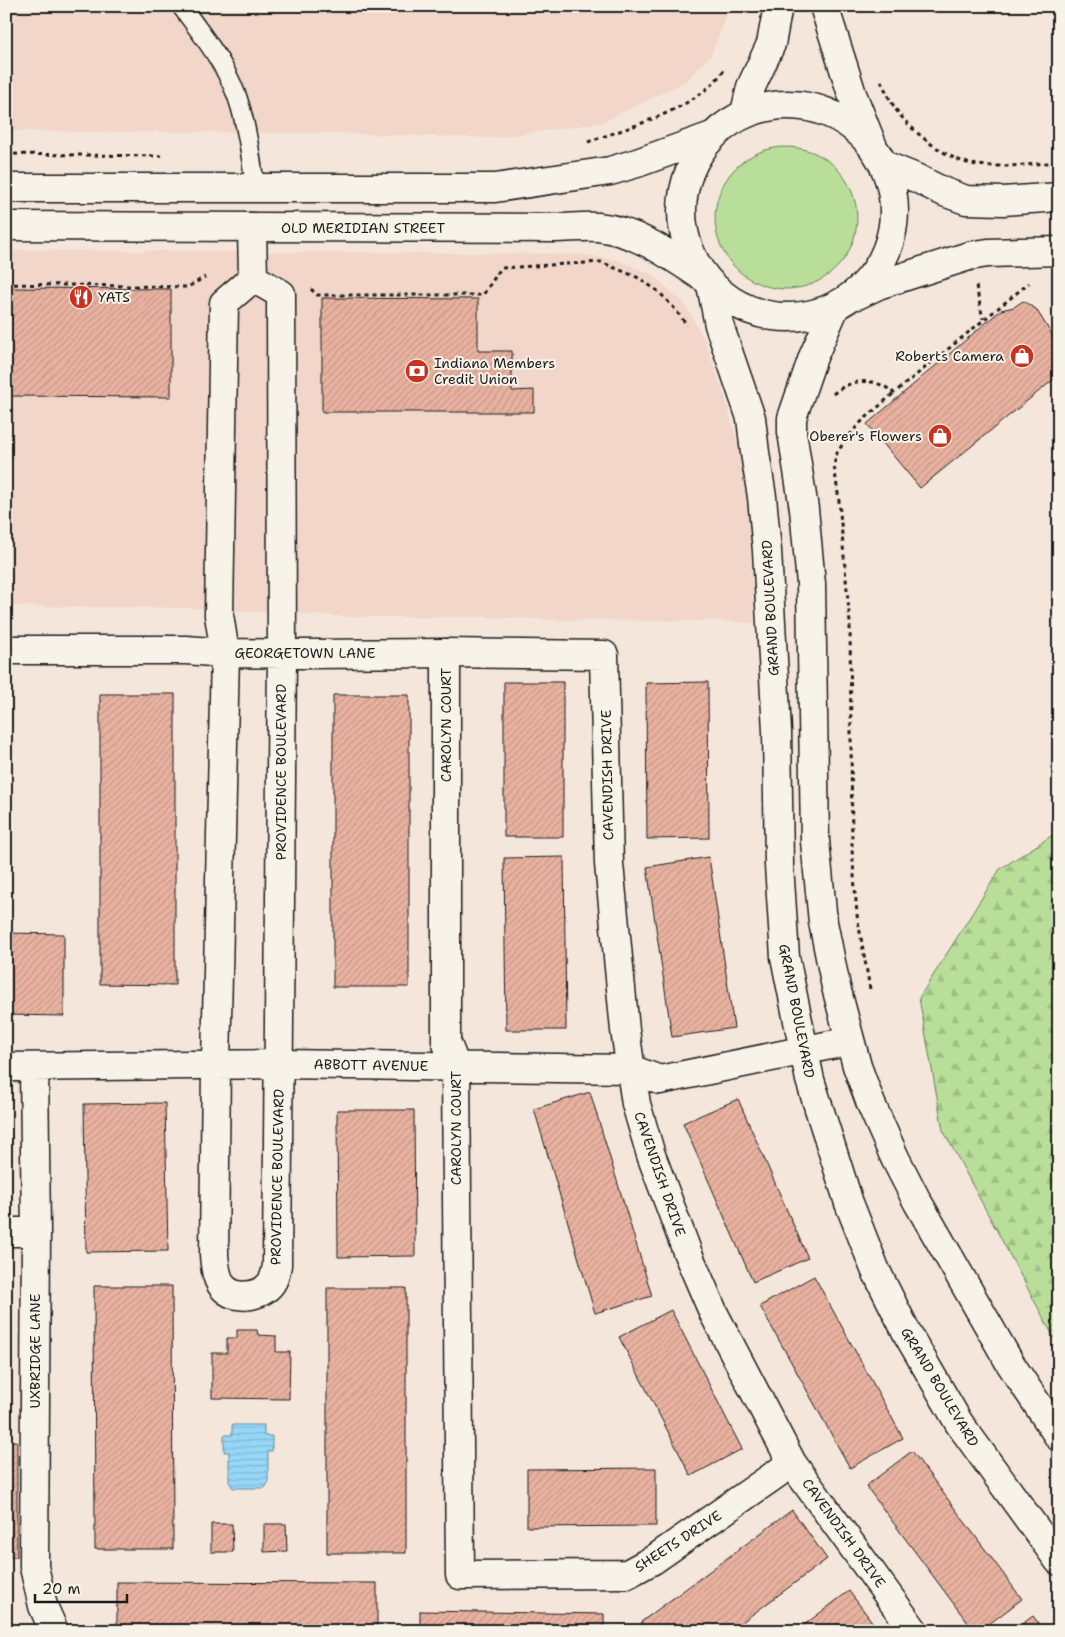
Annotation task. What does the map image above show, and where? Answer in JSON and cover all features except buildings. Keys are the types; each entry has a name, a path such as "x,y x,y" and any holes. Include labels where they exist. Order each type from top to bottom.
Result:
{"street":[{"path":"745,113 752,87 772,44 778,6"},
{"path":"824,6 849,85 891,185 894,206 893,228 888,248 878,268 865,285 842,303 813,357 794,410 792,432 804,509 811,584 816,841 822,913 836,987 850,1041 871,1104 895,1158 1010,1363 1059,1436"},
{"path":"1059,197 1002,201 966,200 944,192 878,156 852,127 828,113 801,105 772,105 745,113 727,123 712,136 699,151 690,169 683,187 681,207 682,226 687,245 694,263 708,282 723,296 753,312 786,318 819,314 878,285 969,256 988,253 1059,251"},
{"path":"6,188 496,188 610,171 712,136"},
{"name":"OLD MERIDIAN STREET","path":"6,226 598,227 638,239 675,259 708,282"},
{"path":"252,227 253,278"},
{"name":"PROVIDENCE BOULEVARD","path":"253,278 281,294 282,653 277,1265 273,1280 264,1290 252,1295 236,1295 224,1288 217,1274 214,1255 224,653 219,615 224,303 253,278"},
{"name":"GRAND BOULEVARD","path":"708,282 719,325 751,418 762,497 776,712 779,865 785,957 810,1080 850,1203 875,1269 904,1327 958,1422 1059,1561"},
{"name":"GEORGETOWN LANE","path":"6,650 186,650 224,653 604,655"},
{"name":"CAROLYN COURT","path":"446,653 446,1040 456,1066 460,1575"},
{"name":"CAVENDISH DRIVE","path":"604,655 609,864 624,1030 636,1104 651,1155 688,1254 714,1314 792,1463 914,1631"},
{"name":"ABBOTT AVENUE","path":"6,1067 279,1064 630,1069 660,1080 850,1041"},
{"name":"UXBRIDGE LANE","path":"34,1067 36,1232 34,1567 43,1606 54,1631"},
{"path":"6,1232 36,1232"},
{"name":"SHEETS DRIVE","path":"460,1575 627,1574 654,1560 792,1463"}],"lane":[{"path":"181,6 205,39 228,76 241,108 255,188"}],"path":[{"path":"586,142 666,114 692,100 720,76 728,63"},
{"path":"881,80 897,111 924,139 948,155 977,165 1014,166 1059,162"},
{"path":"6,154 162,156"},
{"path":"306,285 317,295 483,295 501,268 601,262 639,278 659,292 674,308 688,329"},
{"path":"6,284 188,287 206,277"},
{"path":"974,280 983,319"},
{"path":"870,991 858,915 852,849 850,623 834,465 837,453 859,424 983,319 1028,283 1033,282"},
{"path":"830,397 847,384 866,381 886,386 894,393"}],"shaded area":[{"path":"6,6 729,6 729,9 711,55 686,81 601,123 491,138 334,133 6,131"},
{"path":"6,250 580,254 617,260 651,274 684,303 704,339 725,397 747,479 754,623 484,617 352,617 193,608 6,606"}],"green space":[{"path":"786,147 800,148 813,152 826,159 836,168 845,178 852,191 856,204 856,232 852,245 845,258 836,268 826,277 813,284 800,288 786,289 772,288 759,284 746,277 736,268 727,258 720,245 716,232 715,218 716,204 720,191 727,178 736,168 746,159 759,152 772,148"},
{"path":"1059,831 1059,1347 943,1130 919,998 1000,869"}],"water":[{"path":"232,1425 264,1425 264,1436 272,1436 272,1451 268,1451 268,1483 265,1488 233,1488 229,1482 229,1452 224,1452 224,1435 232,1435"}],"place":[{"name":"YATS","path":"81,297"},
{"name":"Roberts Camera","path":"1022,356"},
{"name":"Indiana Members Credit Union","path":"417,371"},
{"name":"Oberer's Flowers","path":"940,436"}]}
